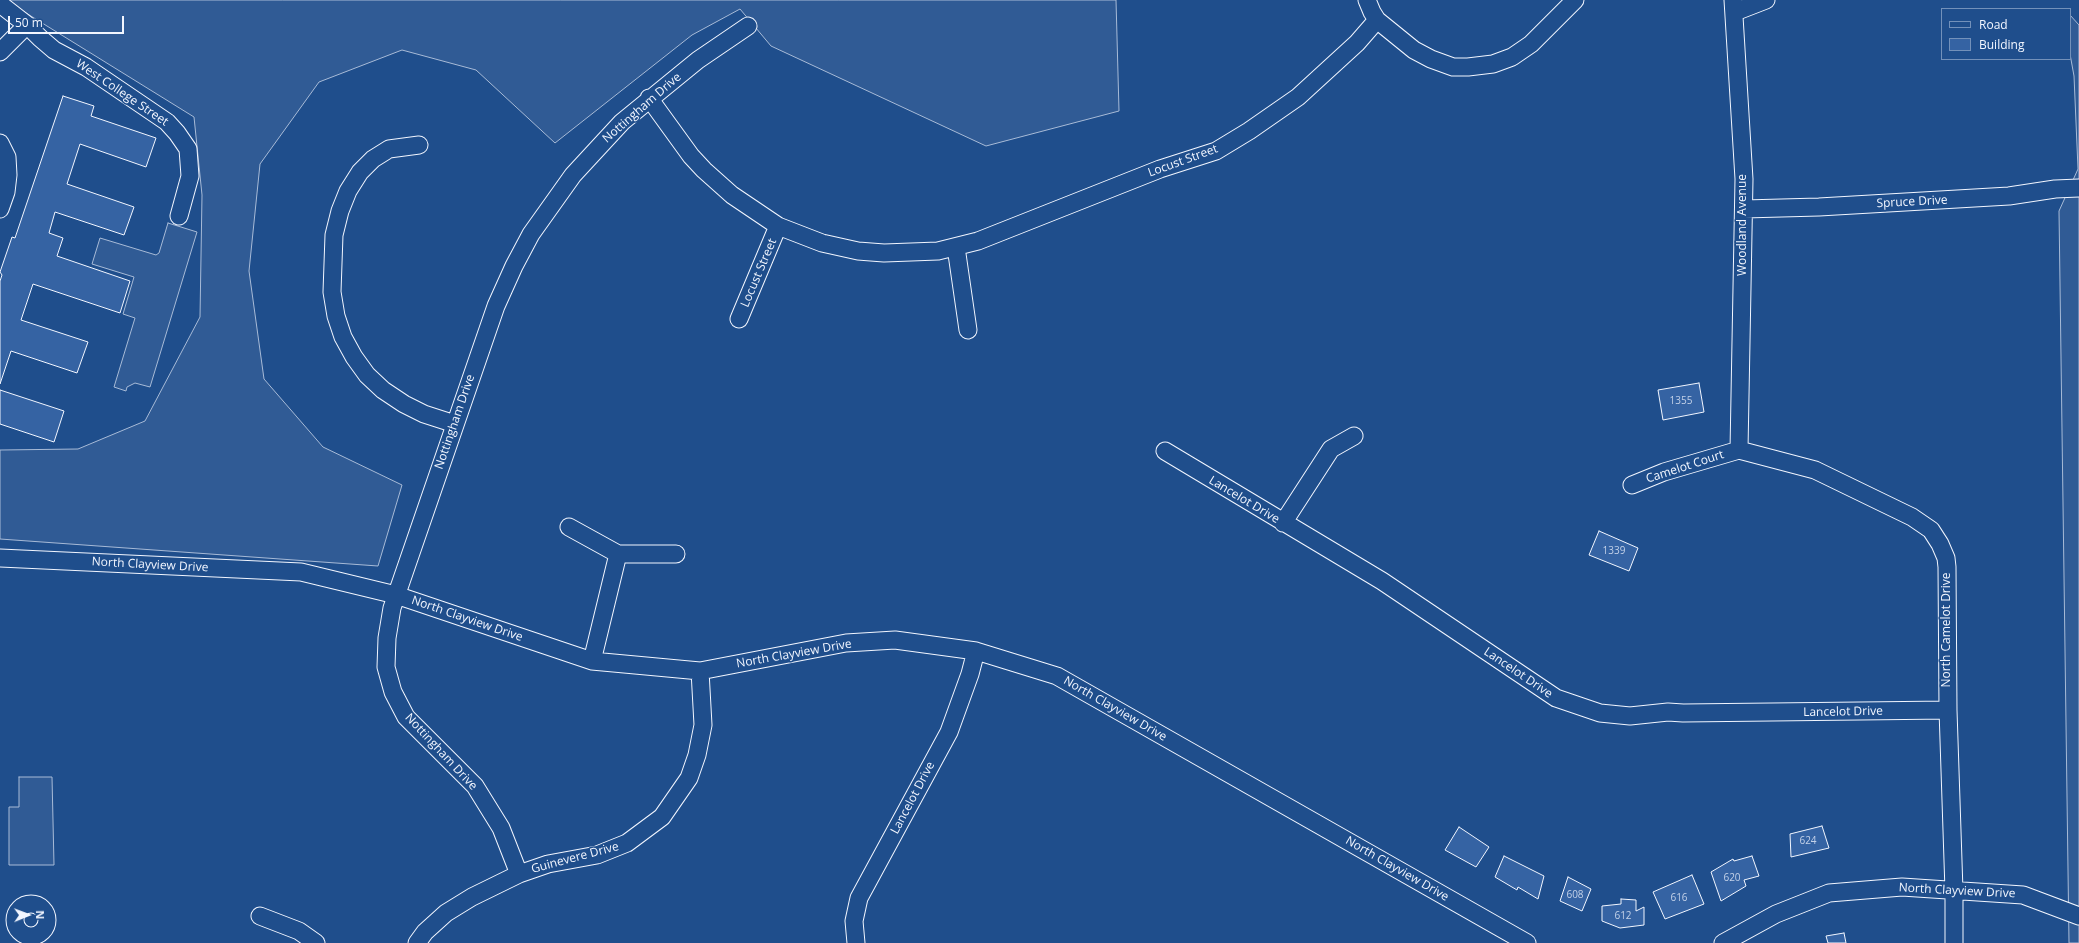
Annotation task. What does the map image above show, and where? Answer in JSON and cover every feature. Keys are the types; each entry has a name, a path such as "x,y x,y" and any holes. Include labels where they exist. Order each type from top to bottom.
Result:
{"street":[{"path":"1367,0 1377,20 1414,50 1431,59 1452,67 1493,64 1512,57 1530,44 1575,0"},
{"path":"1734,6 1766,0"},
{"name":"West College Street","path":"0,4 27,25 54,50 86,67 167,122 178,133 188,149 190,176 179,216"},
{"name":"Woodland Avenue","path":"1734,6 1743,159 1744,209 1739,450"},
{"name":"Locust Street","path":"649,98 691,156 704,170 732,195 778,226 822,243 858,251 884,253 938,251 978,241 1160,169 1216,151 1249,131 1298,97 1357,43 1377,20"},
{"path":"0,52 27,25"},
{"name":"Nottingham Drive","path":"519,874 501,828 475,786 406,717 393,692 386,667 387,644 392,608 496,306 514,266 531,234 573,175 610,135 649,98 698,60 748,26"},
{"path":"0,143 7,157 8,175 6,192 0,209"},
{"path":"419,145 389,149 373,159 364,167 348,191 340,211 334,235 332,292 336,316 344,338 354,357 367,375 383,390 404,404 424,414 455,424"},
{"name":"Spruce Drive","path":"1744,209 1819,207 2009,196 2055,189 2079,188"},
{"name":"Locust Street","path":"739,319 778,226"},
{"path":"956,247 968,330"},
{"path":"1283,523 1331,449 1354,436"},
{"name":"Camelot Court","path":"1632,485 1664,472 1739,450"},
{"name":"North Camelot Drive","path":"1739,450 1815,470 1912,517 1931,530 1940,544 1947,563 1948,710 1954,890 1954,943"},
{"name":"Lancelot Drive","path":"1165,451 1382,581 1556,698 1600,712 1630,716 1668,712 1683,714 1948,710"},
{"path":"569,527 618,554 676,554"},
{"path":"592,661 618,554"},
{"name":"North Clayview Drive","path":"0,558 300,572 396,595 592,661 700,671 846,643 895,640 976,651 1057,676 1527,943"},
{"name":"Lancelot Drive","path":"856,943 854,921 859,898 949,732 970,674 976,651"},
{"name":"Guinevere Drive","path":"417,943 425,932 446,913 472,897 519,874 548,864 597,854 627,843 662,817 689,778 697,755 703,725 700,671"},
{"name":"North Clayview Drive","path":"1723,943 1776,914 1829,893 1902,887 2023,895 2079,916"},
{"path":"260,916 298,931 316,943"}],"shaded area":[{"path":"5,0 1116,0 1119,111 986,146 771,46 740,9 692,35 555,143 476,70 402,50 319,82 260,164 249,271 264,379 323,447 402,485 378,566 0,539 0,450 78,449 145,421 200,317 202,195 194,117"},
{"path":"2071,16 2079,25 2079,943 2069,943 2059,211 2078,169 2074,76 2071,60"},
{"path":"168,223 197,232 150,387 135,383 127,387 126,391 114,387 135,318 123,314 134,277 92,264 100,238 156,255 159,253"},
{"path":"19,777 52,777 54,865 9,865 9,807 19,807"}],"building":[{"path":"63,96 94,106 91,116 156,138 146,167 80,144 67,184 134,207 124,235 55,212 49,233 63,238 57,256 130,281 120,313 33,284 21,320 88,342 77,373 11,351 0,384 0,281 2,275 0,272 12,237 15,238"},
{"path":"1699,383 1704,412 1663,420 1658,390"},
{"path":"0,390 64,411 54,442 0,424"},
{"path":"1599,531 1638,548 1629,571 1589,555"},
{"path":"1822,826 1829,848 1791,857 1790,834"},
{"path":"1459,827 1489,847 1476,867 1445,850"},
{"path":"1504,856 1544,876 1538,899 1518,887 1517,890 1495,877"},
{"path":"1752,856 1759,876 1744,880 1746,886 1721,901 1711,872 1733,859 1734,861"},
{"path":"1692,875 1704,904 1665,919 1653,892"},
{"path":"1568,877 1591,889 1582,911 1560,901"},
{"path":"1621,899 1636,900 1636,911 1644,907 1644,925 1620,928 1602,921 1602,906 1621,904"},
{"path":"1844,933 1846,943 1828,943 1826,936"}]}
